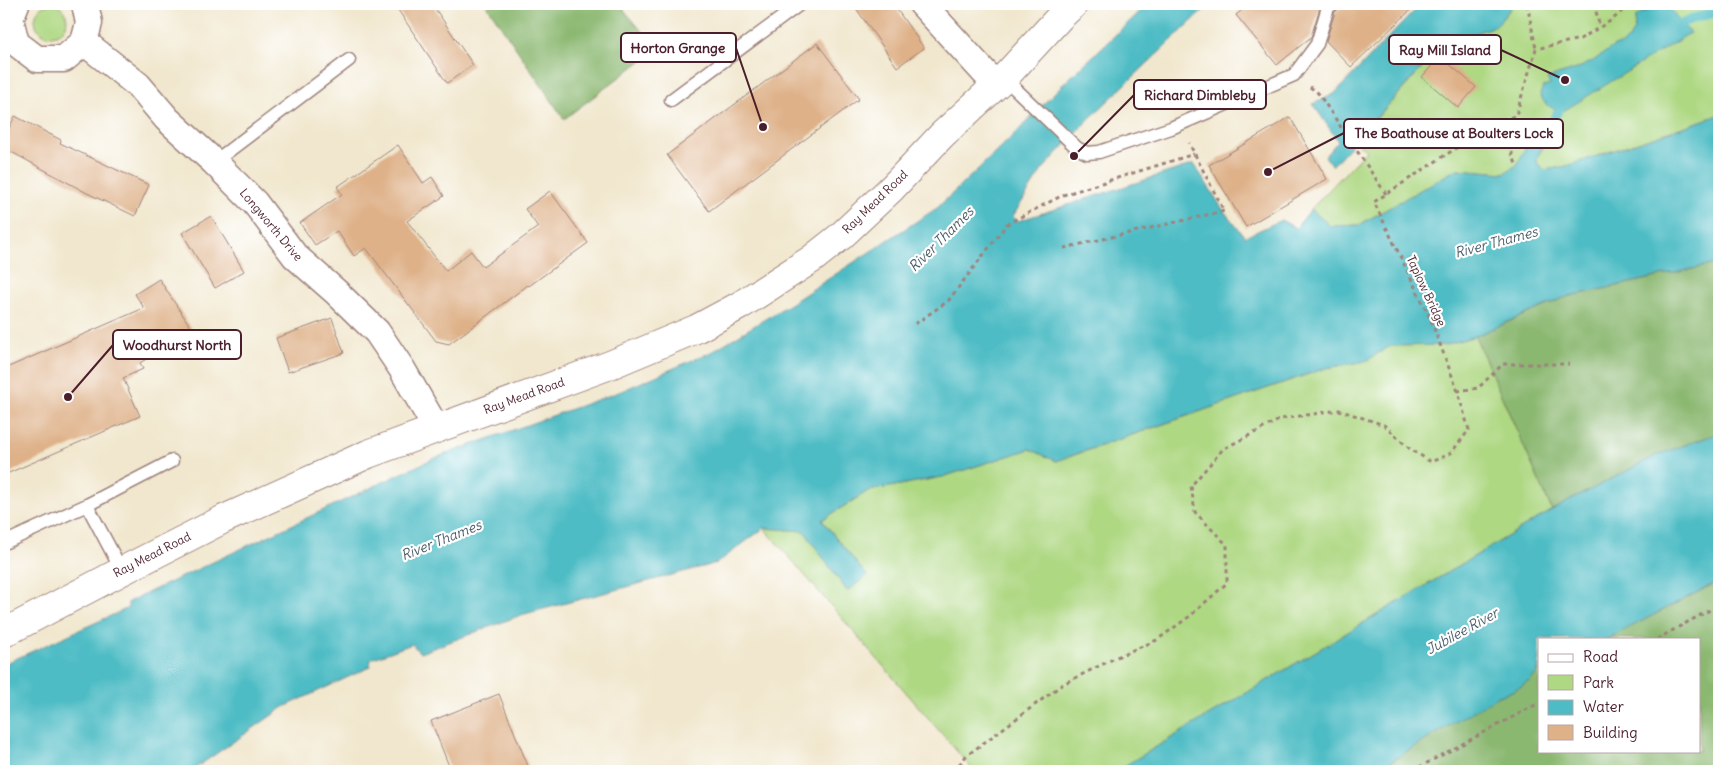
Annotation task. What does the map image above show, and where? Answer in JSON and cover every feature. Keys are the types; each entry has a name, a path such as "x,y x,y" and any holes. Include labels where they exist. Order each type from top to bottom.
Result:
{"main road":[{"name":"Ray Mead Road","path":"4,633 242,511 368,454 610,365 696,329 739,306 812,259 841,236 892,188 942,135 1006,86 1060,16 1074,4"}],"street":[{"path":"16,4 10,19 16,43 37,59 64,59 84,42 89,23 85,4"},
{"path":"922,4 1006,86"},
{"name":"Longworth Drive","path":"84,42 138,85 167,119 255,203 295,256 378,332 436,428"}],"lane":[{"path":"671,100 800,4"},
{"path":"1006,86 1077,148 1087,153 1099,152 1179,124 1222,101 1294,75 1317,44 1328,7 1333,4"},
{"path":"214,162 349,60"},
{"path":"4,543 86,505 172,461"},
{"path":"86,505 122,571"}],"path":[{"path":"1318,93 1386,194 1482,131 1516,115 1536,49 1527,4"},
{"path":"1594,4 1600,27"},
{"path":"1536,49 1580,39 1612,20 1630,4"},
{"path":"1064,248 1224,211 1179,124"},
{"path":"1495,125 1509,145 1516,164"},
{"path":"915,324 948,301 1007,224 1063,195 1194,154"},
{"name":"Taplow Bridge","path":"954,771 966,756 1063,684 1121,655 1157,640 1190,616 1227,583 1227,545 1195,512 1192,486 1223,449 1281,419 1339,410 1384,425 1410,448 1431,462 1451,453 1469,430 1457,390 1430,318 1374,202 1386,194"},
{"path":"1457,390 1478,388 1503,364 1569,364"},
{"path":"1659,638 1719,605"},
{"path":"1412,771 1538,703"}],"green space":[{"path":"51,4 63,8 67,20 63,32 51,36 39,32 35,20 39,8"},
{"path":"486,4 619,4 657,49 564,119"},
{"path":"1514,4 1719,4 1719,115 1567,166 1545,170 1537,163 1537,157 1547,142 1527,145 1517,166 1504,173 1457,169 1359,225 1330,226 1311,209 1366,151 1356,141 1443,45 1497,25"},
{"path":"1719,263 1719,433 1657,455 1552,510 1475,336 1566,297"},
{"path":"1475,336 1552,510 1116,771 974,771 764,528 804,531 847,591 867,576 822,520 868,491 942,477 1030,449 1057,461 1326,368 1366,361 1390,346 1445,345"},
{"path":"1719,581 1719,771 1375,771 1498,696 1521,686 1538,670 1538,752 1700,752 1700,638 1609,638"}],"water":[{"name":"River Thames","path":"1148,4 1210,4 1090,118 1042,170 1013,216 1015,220 1018,221 1194,164 1224,211 1245,237 1281,220 1296,228 1311,209 1330,226 1359,225 1457,169 1504,173 1517,165 1527,145 1547,132 1556,138 1548,142 1538,155 1537,163 1545,170 1567,166 1719,115 1719,263 1566,297 1475,336 1445,345 1390,346 1366,361 1326,368 1056,461 1030,449 942,477 868,491 822,520 867,576 847,591 804,531 764,528 717,563 521,615 420,653 412,644 371,659 370,667 284,707 191,771 4,771 4,664 128,608 128,602 432,459 619,392 711,352 793,302 937,208"},
{"path":"1421,4 1514,4 1497,25 1443,45 1332,166 1325,156 1338,141 1313,104 1334,94"},
{"path":"1657,4 1666,4 1690,33 1565,110 1553,108 1544,102 1540,94 1543,87 1550,85 1547,78 1574,70 1593,61 1614,46 1621,45 1629,39 1634,30 1636,17"},
{"name":"Jubilee River","path":"1719,433 1719,581 1609,638 1538,638 1538,670 1528,682 1498,696 1375,771 1116,771 1552,510 1657,455"}],"building":[{"path":"394,4 432,4 473,65 447,83"},
{"path":"853,4 893,4 924,48 897,67"},
{"path":"1249,4 1321,4 1311,37 1277,65 1236,15"},
{"path":"1341,4 1417,4 1351,67 1326,41 1335,12 1340,8"},
{"path":"817,43 859,99 709,211 667,155"},
{"path":"1440,56 1476,87 1458,108 1422,77"},
{"path":"15,116 61,140 60,143 149,185 135,216 87,193 4,148 4,138"},
{"path":"1290,117 1327,179 1246,227 1209,165"},
{"path":"398,145 423,183 432,177 444,196 407,221 446,271 471,251 483,267 538,227 525,209 550,191 588,243 449,344 436,341 366,248 354,256 337,231 315,245 300,223 342,194 337,187"},
{"path":"211,216 244,271 215,288 182,233"},
{"path":"159,279 192,329 140,363 143,369 123,378 140,416 4,475 4,369 144,308 135,294"},
{"path":"332,318 344,353 288,372 276,338"},
{"path":"499,694 530,771 451,771 431,721"}],"waterway":[{"path":"1672,28 1694,18 1719,12"},
{"path":"1539,144 1564,101"}],"place":[{"name":"Ray Mill Island","path":"1565,80"},
{"name":"Horton Grange","path":"763,127"},
{"name":"Richard Dimbleby","path":"1074,156"},
{"name":"The Boathouse at Boulters Lock","path":"1268,172"},
{"name":"Woodhurst North","path":"68,397"}]}
